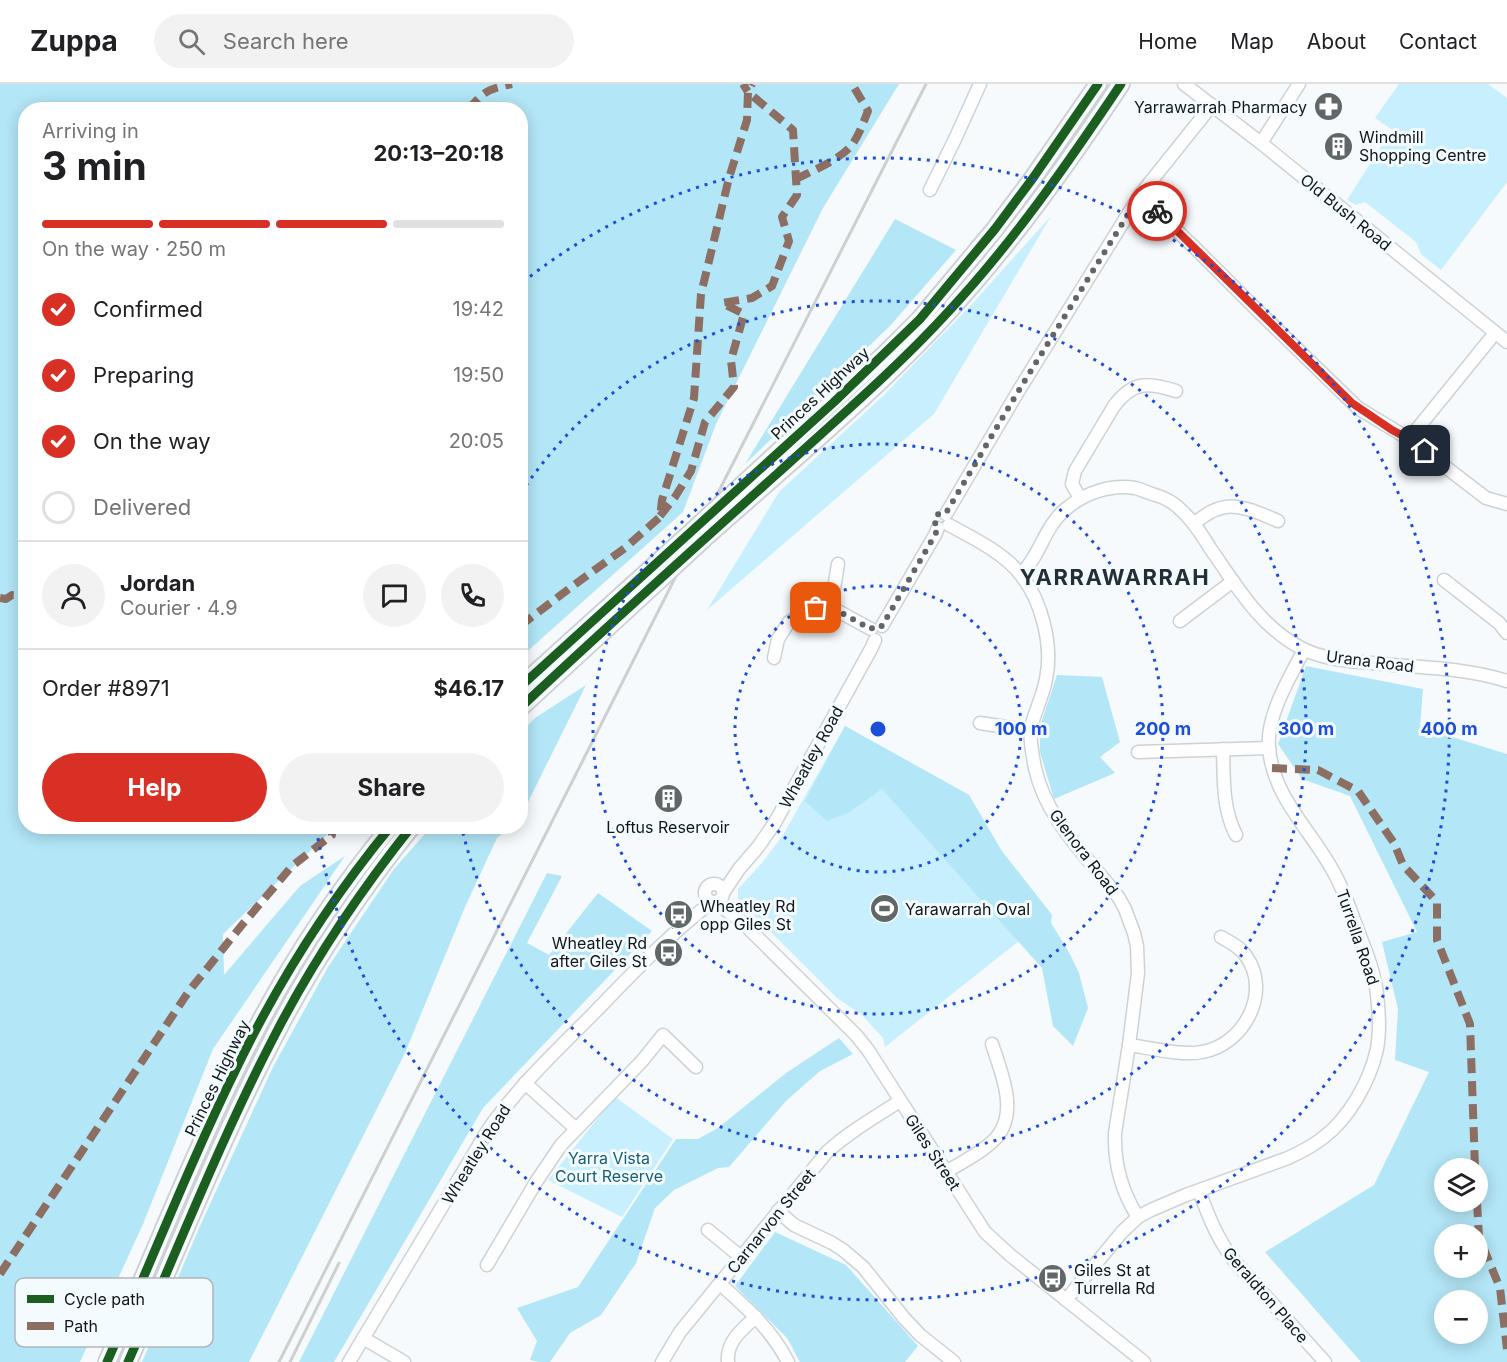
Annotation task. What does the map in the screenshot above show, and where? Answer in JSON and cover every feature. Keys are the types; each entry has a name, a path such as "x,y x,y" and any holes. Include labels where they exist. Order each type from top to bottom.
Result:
{"highway":[{"name":"Princes Highway","path":"528,680 842,394 920,319 989,237 1098,84"},
{"path":"1039,169 1063,153 1110,84"},
{"name":"Princes Highway","path":"528,701 887,374 949,311 1005,246 1048,191 1121,84"},
{"name":"Princes Highway","path":"143,1278 244,1053 283,982 314,933 349,880 384,834"},
{"name":"Princes Highway","path":"165,1278 250,1084 278,1030 307,977 339,927 406,834"},
{"name":"Princes Highway","path":"107,1362 114,1347"},
{"name":"Princes Highway","path":"128,1362 135,1347"}],"street":[{"path":"930,190 980,84"},
{"name":"Old Bush Road","path":"1184,84 1261,143 1507,342"},
{"path":"1261,143 1299,84"},
{"name":"Wheatley Road","path":"349,1362 503,1108 686,921 715,896 758,847 774,824 871,649 876,632 944,522 1019,390 1140,195 1212,105"},
{"path":"1140,195 1352,403 1409,439 1486,498 1507,504"},
{"path":"1409,439 1495,333"},
{"path":"1080,498 1072,484 1075,471 1113,406 1121,397 1128,390 1138,386 1156,385 1176,390"},
{"name":"Urana Road","path":"1021,574 1032,561 1054,520 1065,509 1080,498 1099,490 1118,487 1135,488 1173,502 1194,524 1263,620 1290,642 1304,650 1346,661 1462,671 1507,681"},
{"path":"1194,524 1213,510 1230,506 1254,511 1278,521"},
{"name":"Glenora Road","path":"944,522 996,553 1021,574 1037,605 1046,637 1049,663 1046,682 1031,731 1035,768 1046,800 1066,832 1119,898 1134,933 1138,974 1115,1133 1115,1151 1116,1165 1126,1197 1138,1216"},
{"path":"774,658 778,639 789,622 807,610 829,603 833,595 838,564"},
{"path":"1444,580 1507,633"},
{"path":"1179,621 1233,581"},
{"path":"829,603 836,610 876,632"},
{"name":"Turrella Road","path":"1066,1300 1138,1216 1288,1158 1307,1148 1337,1125 1357,1099 1365,1084 1377,1050 1379,1029 1373,972 1334,872 1277,783 1269,748 1270,727 1279,701 1304,650"},
{"path":"980,723 1031,731"},
{"path":"1138,752 1269,748"},
{"path":"1223,749 1226,807 1230,824 1236,835"},
{"name":"Giles Street","path":"715,896 856,1035 990,1238 1144,1362"},
{"path":"1129,1045 1188,1053 1203,1052 1218,1047 1242,1028 1254,1006 1255,977 1246,955 1239,947 1221,937"},
{"path":"487,1265 550,1159 575,1128 642,1061 663,1035 696,1067"},
{"path":"946,1172 992,1141 1001,1132 1007,1112 1007,1101 992,1044"},
{"path":"525,1083 575,1128"},
{"name":"Carnarvon Street","path":"662,1362 680,1332 827,1152 900,1101"},
{"name":"Geraldton Place","path":"1199,1191 1223,1247 1325,1362"},
{"path":"778,1211 794,1225 832,1243 853,1258 872,1277 920,1335 954,1362"},
{"path":"708,1230 741,1257"},
{"path":"720,1284 756,1317 788,1362"},
{"path":"728,1362 732,1343 756,1317"},
{"path":"363,1338 404,1362"}],"green space":[{"path":"1399,84 1488,84 1507,98 1507,182 1441,270 1421,254 1416,242 1365,202 1356,205 1347,200 1394,131 1375,118"},
{"path":"1051,216 934,414 707,610 779,492 884,395 972,304"},
{"path":"845,726 969,795 1001,850 1052,915 885,1047 883,1038 862,1015 837,998 738,899 738,889 783,835"},
{"name":"Yarra Vista Court Reserve","path":"615,1097 673,1139 622,1217 548,1180"}],"shaded area":[{"path":"0,84 899,84 823,208 716,424 683,512 528,651 528,102 18,102 18,834 328,834 223,934 224,975 300,886 345,856 213,1049 143,1224 118,1278 15,1278 15,1347 87,1347 80,1362 0,1362"},
{"path":"895,219 956,250 890,326 745,464"},
{"path":"1306,666 1423,689 1420,727 1507,754 1507,1362 1361,1362 1265,1252 1374,1185 1429,1072 1395,1060 1398,1009 1382,942 1417,932 1350,796 1302,779 1278,744"},
{"path":"1057,675 1102,677 1120,742 1100,757 1115,773 1054,799 1040,752 1040,726"},
{"path":"586,685 528,802 528,725"},
{"path":"845,726 969,795 1001,850 1052,915 1051,923 1079,973 1088,1008 1073,1046 1053,1026 1042,968 882,789 848,813 827,821 805,801"},
{"path":"425,834 502,834 497,838 465,907 405,1053 249,1362 142,1362 148,1347 213,1347 213,1278 178,1278 273,1067 328,967 394,869"},
{"path":"547,873 562,876 527,943 549,955 598,893 652,931 483,1108 334,1362 299,1362"},
{"path":"839,1038 853,1054 820,1071 786,1101 729,1167 718,1168 674,1190 655,1208 636,1263 601,1315 570,1333 550,1362 530,1360 537,1341 517,1308 578,1287 676,1139 698,1139 718,1128 786,1073"},
{"path":"775,1232 846,1265 918,1346 905,1362 800,1362 787,1338 735,1286"}],"railway":[{"path":"279,1362 926,84"},
{"path":"290,1362 339,1263"}],"marked path":[{"path":"475,102 497,87 512,84"},
{"path":"660,516 691,471 705,422 734,387 731,360 744,314 722,303 752,298 772,286 789,241 782,217 797,195 793,130 748,92 743,84"},
{"path":"528,620 625,548 660,517 662,500 694,398 701,294 729,178 747,120 748,92 752,84"},
{"path":"796,179 840,156 856,138 868,111 852,84"},
{"path":"0,598 6,599 12,595 18,595"},
{"path":"1272,768 1318,770 1358,791 1394,843 1403,865 1437,902 1437,940 1470,1024 1475,1158"},
{"path":"0,1274 189,991 292,866 332,834"},
{"path":"1478,1212 1479,1237 1500,1288 1507,1349"}],"cycle path":[{"path":"528,680 834,402 920,319 995,229 1098,84"},
{"path":"528,701 865,394 929,332 973,284 1018,229 1121,84"},
{"path":"143,1278 204,1137 255,1032 308,940 385,834"},
{"path":"164,1278 218,1153 277,1031 307,977 340,925 406,834"},
{"path":"107,1362 113,1347"},
{"path":"128,1362 134,1347"}],"way so far":[{"path":"816,608 829,603 836,610 871,629 877,625 882,626 935,535 938,528 934,524 936,516 946,513 1140,195 1157,211"}],"place":[{"name":"Yarrawarrah Pharmacy","path":"1328,107"},
{"name":"Windmill Shopping Centre","path":"1338,146"},
{"name":"Loftus Reservoir","path":"668,799"},
{"name":"Yarawarrah Oval","path":"884,909"},
{"name":"Wheatley Rd opp Giles St","path":"679,915"},
{"name":"Wheatley Rd after Giles St","path":"668,952"},
{"name":"Giles St at Turrella Rd","path":"1053,1279"}],"district":[{"name":"YARRAWARRAH","path":"1115,577"}],"route":[{"path":"1157,211 1352,403 1425,451"}]}
